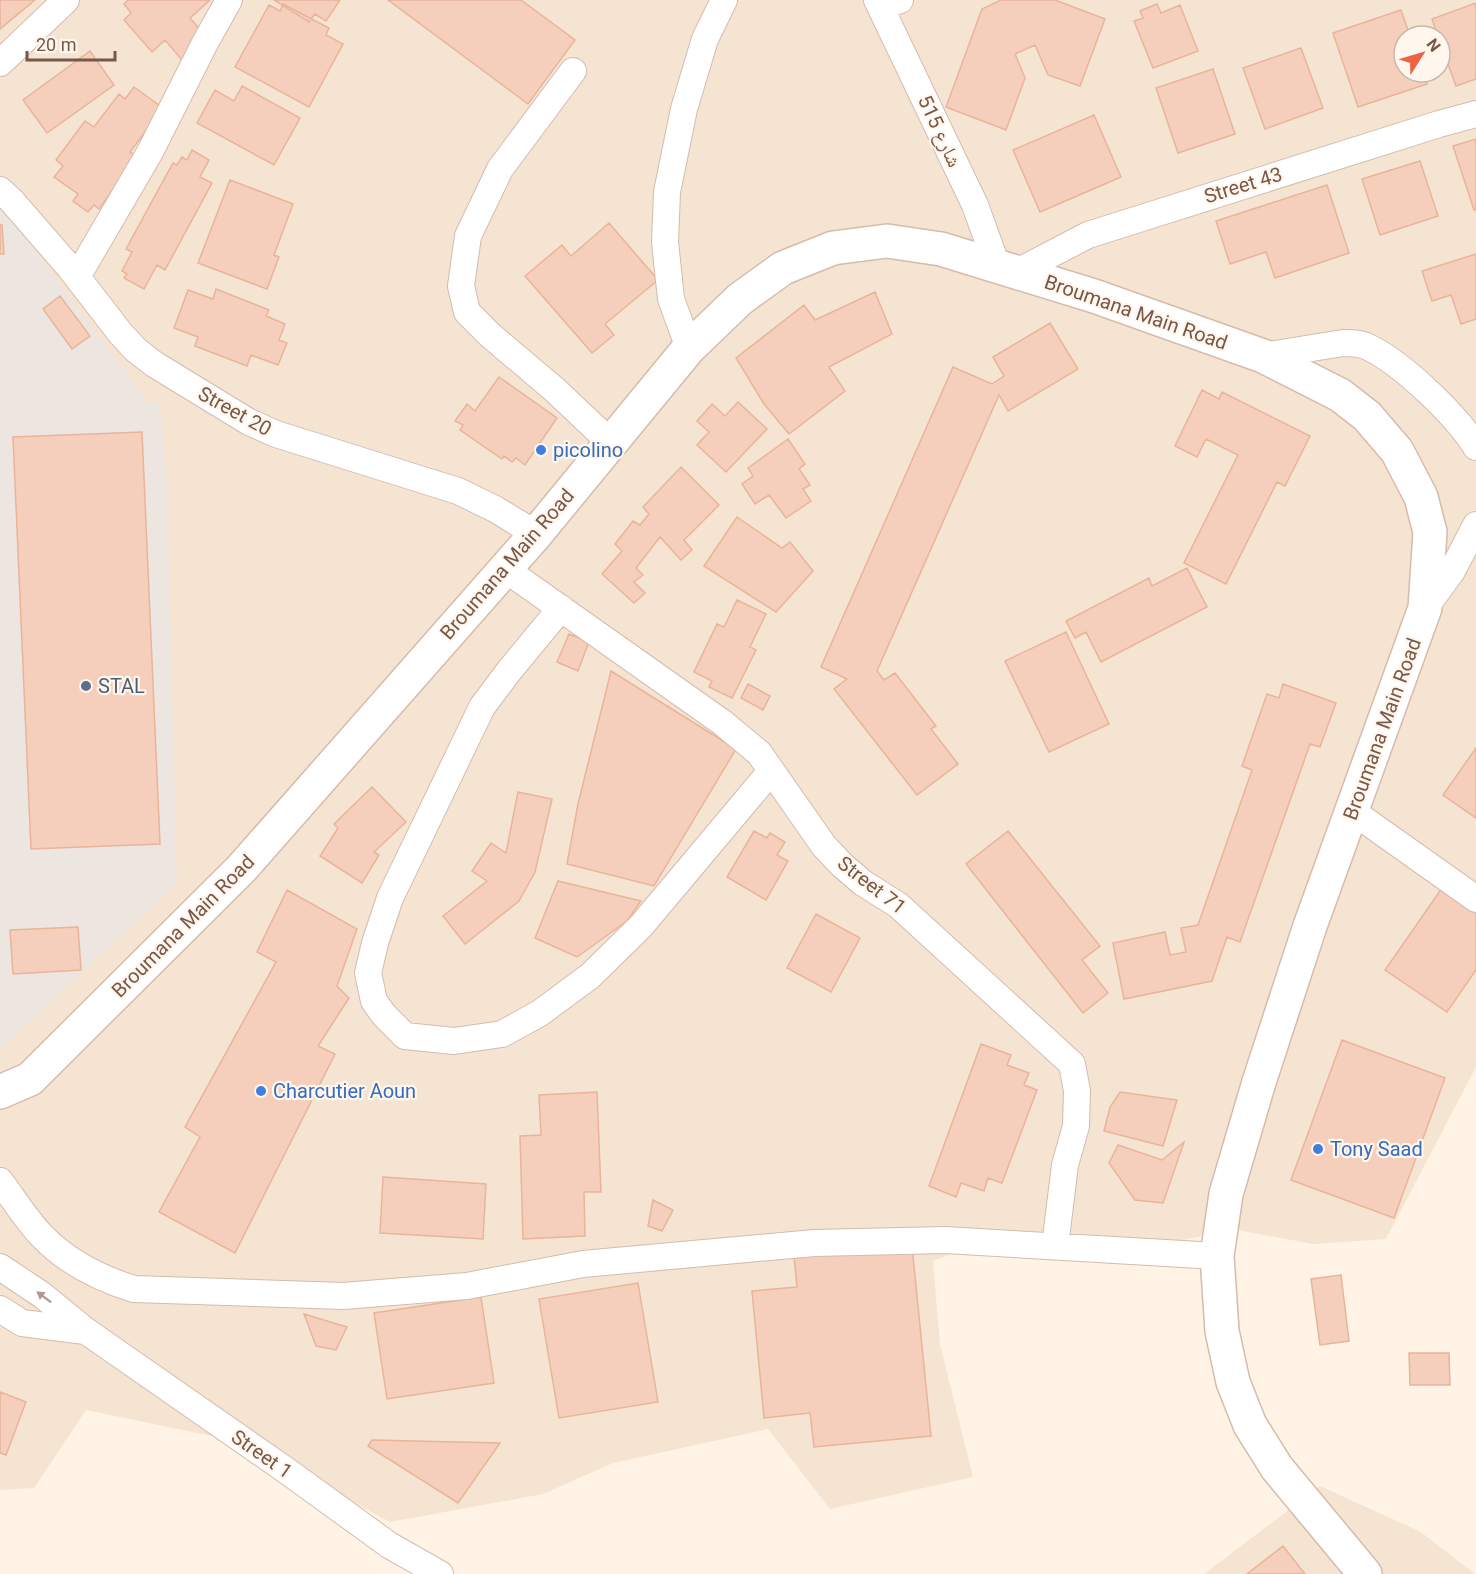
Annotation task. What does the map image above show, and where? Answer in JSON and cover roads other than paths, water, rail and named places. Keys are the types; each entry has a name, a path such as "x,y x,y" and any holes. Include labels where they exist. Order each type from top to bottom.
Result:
{"main road":[{"name":"Broumana Main Road","path":"0,1092 30,1079 242,868 536,534 689,348 740,299 783,268 833,248 887,241 941,249 1007,269 1263,356 1340,395 1367,416 1396,451 1421,497 1430,532 1425,609 1310,926 1252,1105 1226,1194 1217,1256 1222,1331 1233,1382 1250,1425 1277,1468 1365,1574"},
{"path":"0,1117 30,1079"}],"street":[{"path":"0,63 66,0"},
{"path":"77,277 150,152 229,0"},
{"path":"689,348 671,299 665,242 668,192 684,109 705,39 724,0"},
{"name":"شارع 515","path":"886,2 933,113 1007,269"},
{"path":"573,71 500,169 468,237 461,286 467,312 611,443"},
{"name":"Street 43","path":"1007,269 1088,235 1476,114"},
{"name":"Street 20","path":"0,190 77,277 136,350 172,375 249,422 276,434 458,491 495,508 536,534"},
{"path":"1263,356 1355,343 1370,348 1416,381 1452,415 1476,447"},
{"path":"1425,609 1452,571 1476,525"},
{"name":"Street 71","path":"505,568 723,723 759,753 824,846 842,865 863,883 898,905 1072,1064 1077,1091 1076,1126 1065,1165 1055,1246"},
{"path":"561,608 482,707 390,898 375,943 368,974 374,1001 405,1036 454,1041 502,1034 540,1013 590,976 641,926 771,771"},
{"path":"1352,811 1476,899"},
{"path":"0,1181 51,1245 106,1280 134,1289 343,1296 467,1286 583,1264 813,1243 945,1240 1217,1256"},
{"name":"Street 1","path":"0,1267 42,1295 86,1331 287,1471 388,1545 440,1574"},
{"path":"0,1309 22,1323 86,1331"}],"place":[{"name":"picolino","path":"541,450"},
{"name":"STAL","path":"86,686"},
{"name":"Charcutier Aoun","path":"261,1091"},
{"name":"Tony Saad","path":"1318,1149"}]}
